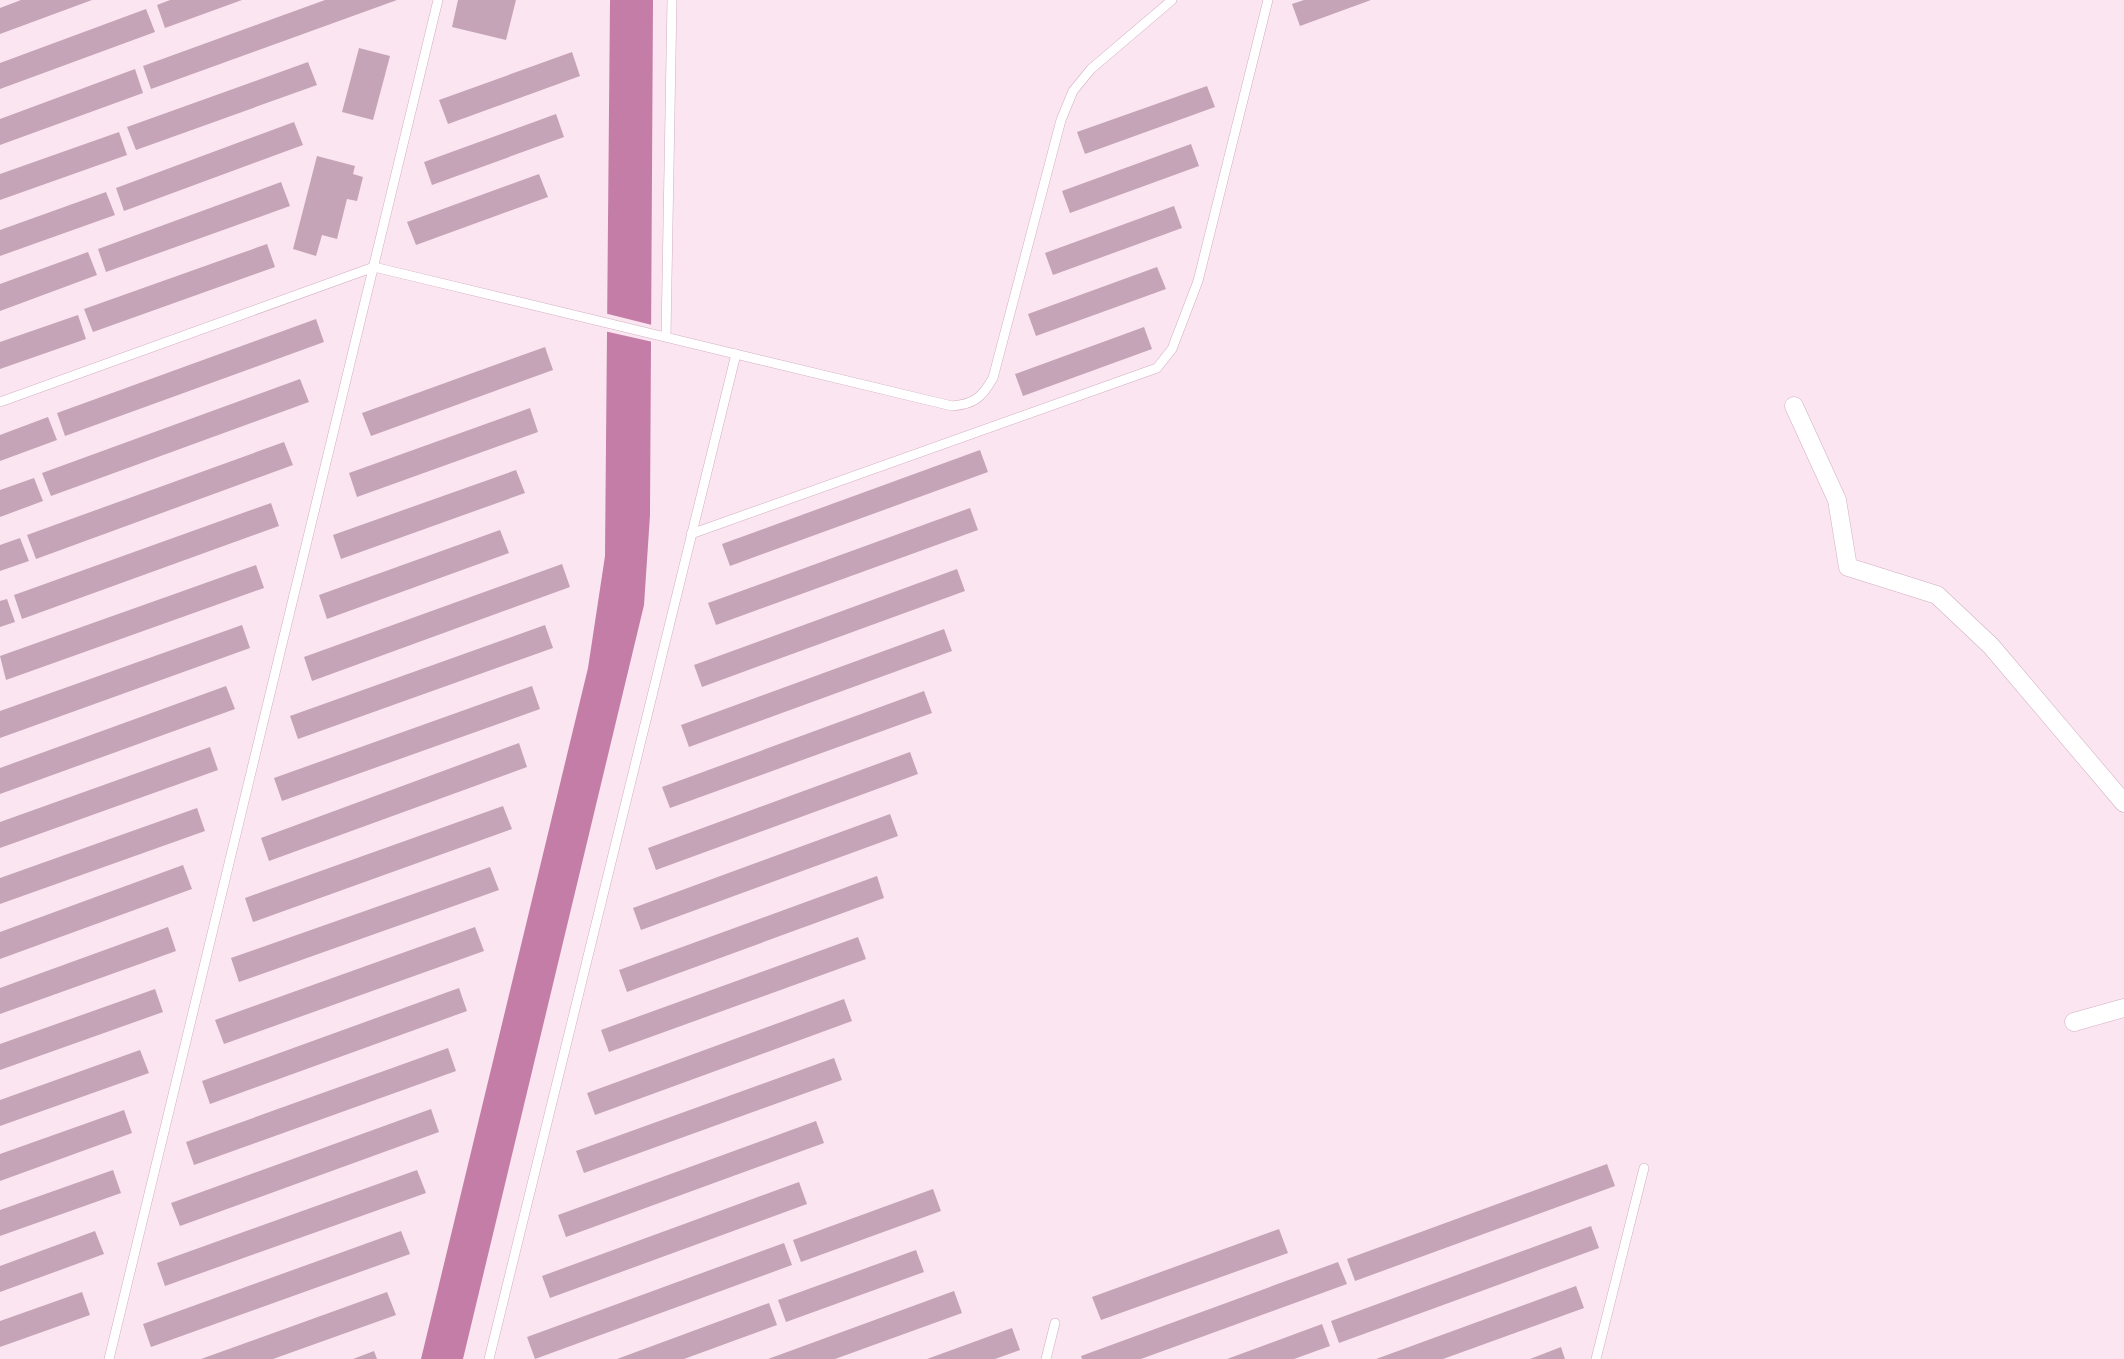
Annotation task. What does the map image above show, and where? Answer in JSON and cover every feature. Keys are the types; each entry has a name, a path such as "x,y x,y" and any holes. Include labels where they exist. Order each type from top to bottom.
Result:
{"street":[{"path":"1794,406 1837,500 1848,568 1937,595 1990,646 2124,803"},
{"path":"2074,1023 2124,1008"}],"lane":[{"path":"110,1359 438,0"},
{"path":"666,336 672,0"},
{"path":"0,402 374,267 952,406 970,405 983,396 993,378 1061,120 1073,91 1091,69 1172,0"},
{"path":"691,534 1157,368 1172,349 1198,281 1268,0"},
{"path":"489,1359 736,354"},
{"path":"1596,1359 1644,1168"},
{"path":"1046,1359 1055,1323"}],"shaded area":[{"path":"610,0 653,0 650,515 644,605 463,1359 421,1359 588,668 605,556"}],"pier":[{"path":"604,313 652,325 653,342 604,331"}],"building":[{"path":"21,0 92,0 0,34 0,8"},
{"path":"170,0 242,0 165,28 157,5"},
{"path":"325,0 397,0 151,89 143,66"},
{"path":"458,0 516,0 506,40 452,27"},
{"path":"1304,0 1371,0 1300,26 1292,4"},
{"path":"146,9 155,32 0,89 0,63"},
{"path":"359,48 390,56 373,120 342,112"},
{"path":"572,52 580,76 448,124 439,100"},
{"path":"308,62 317,85 136,150 127,127"},
{"path":"135,69 143,93 0,145 0,119"},
{"path":"1207,86 1215,107 1085,154 1077,132"},
{"path":"556,114 564,137 432,185 424,162"},
{"path":"294,122 303,145 124,211 116,188"},
{"path":"119,132 127,155 0,200 0,174"},
{"path":"1191,144 1199,166 1070,213 1062,191"},
{"path":"317,156 355,166 353,174 363,177 357,201 347,199 337,239 322,235 316,256 293,249"},
{"path":"539,174 548,197 416,245 407,222"},
{"path":"281,182 290,206 106,272 98,249"},
{"path":"106,192 115,215 0,256 0,230"},
{"path":"1174,206 1182,228 1053,275 1045,253"},
{"path":"267,244 275,267 93,332 84,309"},
{"path":"88,252 97,275 0,311 0,284"},
{"path":"1157,267 1166,289 1036,336 1028,314"},
{"path":"78,315 86,339 0,369 0,342"},
{"path":"316,319 324,342 65,436 57,413"},
{"path":"1144,327 1152,349 1023,396 1015,374"},
{"path":"545,347 553,370 371,436 362,413"},
{"path":"300,379 309,402 51,496 42,473"},
{"path":"530,408 538,432 357,497 349,473"},
{"path":"48,417 57,440 0,461 0,435"},
{"path":"284,442 293,465 36,559 27,535"},
{"path":"980,450 988,472 730,566 722,544"},
{"path":"516,470 525,493 341,559 333,535"},
{"path":"34,478 43,501 0,517 0,490"},
{"path":"271,503 279,526 22,619 14,595"},
{"path":"970,508 978,530 716,625 708,603"},
{"path":"500,530 509,553 327,619 319,595"},
{"path":"20,538 29,561 0,571 0,545"},
{"path":"562,564 570,587 312,681 304,657"},
{"path":"256,565 264,588 6,680 0,656"},
{"path":"957,569 965,591 702,687 694,665"},
{"path":"7,599 15,622 0,627 0,601"},
{"path":"242,625 250,648 0,738 0,711"},
{"path":"545,625 553,648 298,739 290,716"},
{"path":"944,629 952,651 689,747 681,725"},
{"path":"226,686 235,709 0,794 0,768"},
{"path":"532,686 540,709 282,801 274,778"},
{"path":"924,691 932,713 670,808 662,787"},
{"path":"519,743 527,767 269,861 261,838"},
{"path":"210,747 218,770 0,848 0,822"},
{"path":"910,752 918,774 656,870 648,848"},
{"path":"503,806 512,829 253,922 245,898"},
{"path":"197,808 205,831 0,904 0,878"},
{"path":"890,814 898,836 641,930 633,908"},
{"path":"183,865 192,889 0,959 0,932"},
{"path":"490,867 499,890 239,982 231,958"},
{"path":"877,876 884,898 627,992 619,970"},
{"path":"168,927 176,951 0,1014 0,988"},
{"path":"475,927 484,951 224,1044 215,1020"},
{"path":"858,937 866,959 609,1052 601,1030"},
{"path":"459,988 467,1011 210,1104 202,1081"},
{"path":"155,989 163,1012 0,1070 0,1044"},
{"path":"844,999 852,1021 595,1115 587,1093"},
{"path":"448,1048 456,1071 194,1165 186,1142"},
{"path":"140,1050 149,1073 0,1126 0,1100"},
{"path":"834,1058 842,1080 584,1173 576,1151"},
{"path":"431,1109 439,1132 180,1226 171,1203"},
{"path":"124,1110 132,1133 0,1181 0,1154"},
{"path":"816,1121 824,1143 566,1237 558,1215"},
{"path":"1607,1164 1615,1186 1355,1281 1347,1259"},
{"path":"113,1170 121,1193 0,1236 0,1210"},
{"path":"417,1170 426,1193 165,1286 157,1263"},
{"path":"799,1182 807,1204 550,1298 542,1276"},
{"path":"933,1189 941,1211 801,1262 793,1240"},
{"path":"1591,1226 1599,1248 1339,1343 1331,1321"},
{"path":"1279,1229 1288,1253 1101,1320 1092,1297"},
{"path":"95,1231 104,1254 0,1292 0,1266"},
{"path":"401,1231 410,1254 151,1347 143,1324"},
{"path":"784,1243 792,1265 535,1359 527,1337"},
{"path":"916,1250 924,1272 786,1322 778,1300"},
{"path":"1338,1262 1347,1284 1141,1359 1082,1359 1081,1356"},
{"path":"1576,1286 1584,1308 1443,1359 1376,1359"},
{"path":"954,1291 962,1313 835,1359 768,1359"},
{"path":"82,1292 90,1315 0,1347 0,1321"},
{"path":"387,1292 396,1315 273,1359 201,1359"},
{"path":"769,1303 777,1325 684,1359 617,1359"},
{"path":"1322,1324 1330,1346 1294,1359 1227,1359"},
{"path":"1012,1328 1020,1350 995,1359 927,1359"},
{"path":"1561,1347 1565,1359 1530,1359"},
{"path":"374,1351 377,1359 353,1359"}]}
